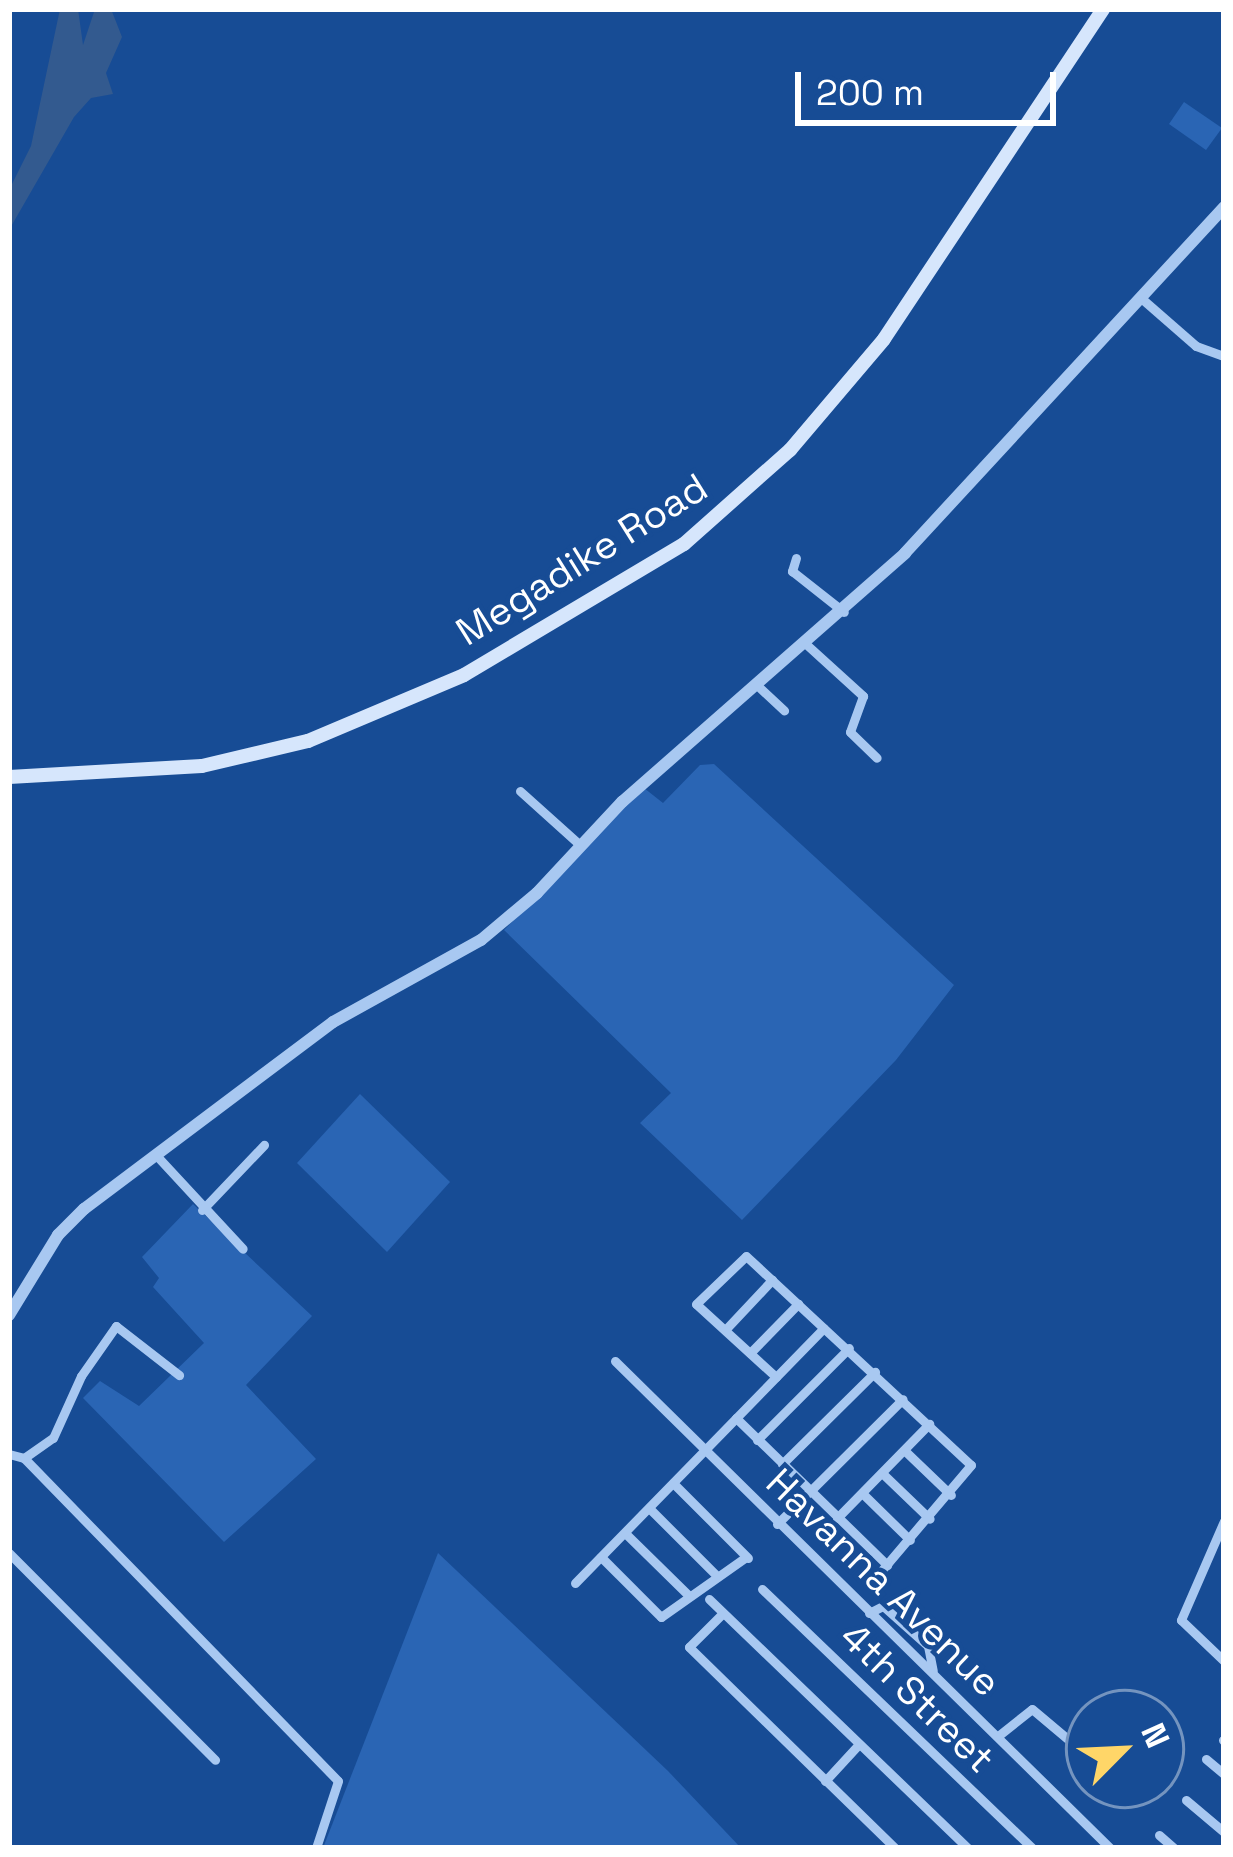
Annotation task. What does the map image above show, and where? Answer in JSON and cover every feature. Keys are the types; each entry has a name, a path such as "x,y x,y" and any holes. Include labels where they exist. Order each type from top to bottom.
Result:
{"main road":[{"name":"Megadike Road","path":"9,777 202,766 328,734 464,675 684,544 790,450 871,356 1103,9"}],"street":[{"path":"9,1315 58,1234 155,1154 333,1022 481,940 537,893 580,845 844,612 1224,207"},
{"path":"1141,298 1196,346 1224,356"},
{"path":"796,558 792,572 844,612"},
{"path":"807,645 863,696 850,732 877,758"},
{"path":"760,688 784,710"},
{"path":"520,791 580,845"},
{"path":"202,1210 264,1145"},
{"path":"155,1154 243,1249"},
{"path":"776,1377 696,1304 746,1256 850,1348 971,1466 952,1495 877,1576"},
{"path":"725,1330 772,1280"},
{"path":"750,1354 798,1304"},
{"path":"24,1458 53,1438 81,1376 119,1324 179,1375"},
{"path":"575,1583 824,1328"},
{"path":"757,1440 850,1348"},
{"name":"Havanna Avenue","path":"615,1361 1110,1848"},
{"path":"782,1465 875,1372"},
{"path":"777,1524 903,1399"},
{"path":"736,1418 887,1565"},
{"path":"837,1518 929,1424"},
{"path":"904,1450 952,1495"},
{"path":"9,1454 24,1458 338,1780 316,1848"},
{"path":"882,1472 930,1519"},
{"path":"601,1557 661,1617 747,1557 673,1483"},
{"path":"862,1493 910,1540"},
{"path":"649,1508 717,1576"},
{"path":"1221,1658 1181,1620 1224,1521"},
{"path":"625,1533 689,1596"},
{"path":"9,1553 214,1760"},
{"name":"4th Street","path":"762,1589 1032,1848"},
{"path":"710,1599 968,1848"},
{"path":"723,1613 688,1644 895,1848"},
{"path":"1221,1658 1224,1642"},
{"path":"998,1736 1032,1709 1065,1737"},
{"path":"825,1781 859,1744"},
{"path":"1206,1759 1224,1774"},
{"path":"1186,1800 1224,1832"},
{"path":"1159,1835 1174,1848"}],"shaded area":[{"path":"60,9 78,9 83,45 95,9 111,9 122,37 106,73 113,94 91,98 74,117 9,230 9,190 31,146"},
{"path":"1184,102 1222,128 1206,150 1169,124"},
{"path":"714,764 954,985 896,1060 742,1220 640,1123 671,1093 504,930 644,788 663,803 700,765"},
{"path":"360,1094 450,1182 387,1252 297,1163"},
{"path":"193,1204 312,1316 246,1385 316,1459 224,1542 83,1398 100,1381 139,1406 204,1343 153,1287 159,1278 142,1257"},
{"path":"438,1553 668,1771 741,1848 323,1848"}]}
